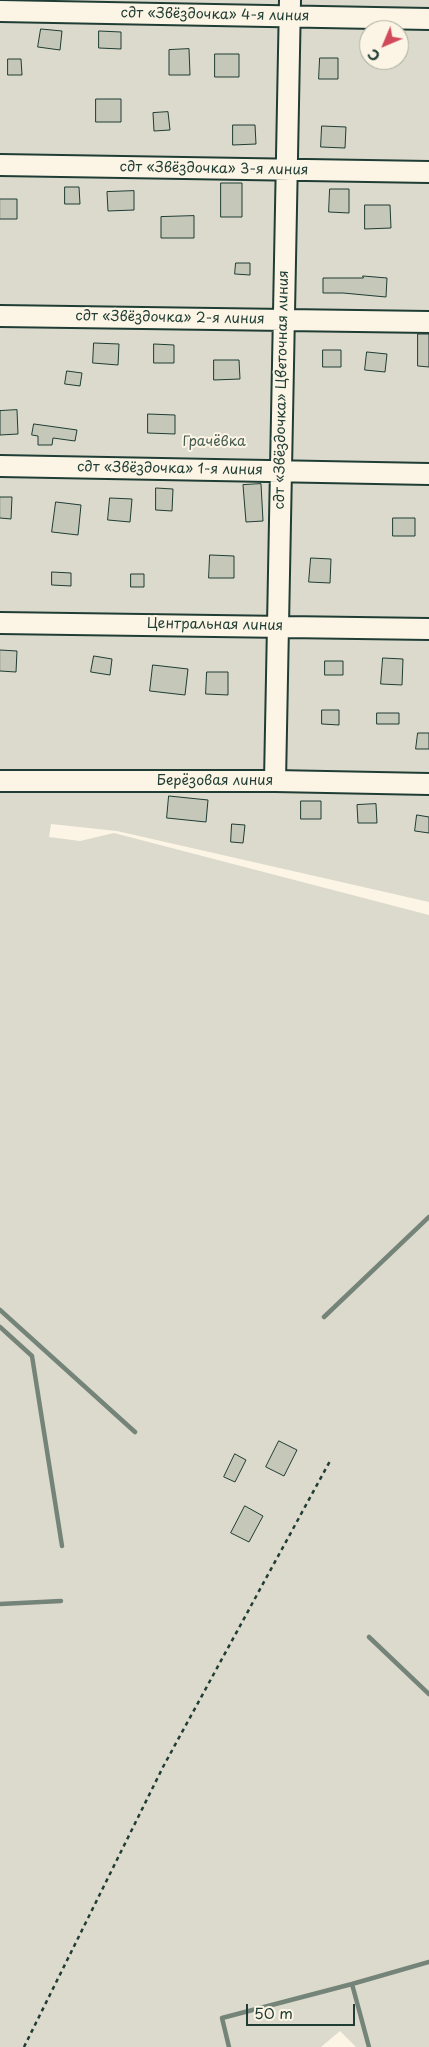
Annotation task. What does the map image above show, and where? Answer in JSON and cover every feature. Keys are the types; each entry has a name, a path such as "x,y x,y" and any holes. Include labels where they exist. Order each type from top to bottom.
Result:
{"street":[{"name":"сдт «Звёздочка» 4-я линия","path":"0,11 290,8 429,19"},
{"name":"сдт «Звёздочка» Цветочная линия","path":"275,781 290,8"},
{"name":"сдт «Звёздочка» 3-я линия","path":"0,165 429,172"},
{"name":"сдт «Звёздочка» 2-я линия","path":"0,316 429,322"},
{"name":"сдт «Звёздочка» 1-я линия","path":"0,466 429,474"},
{"name":"Центральная линия","path":"0,623 429,629"},
{"name":"Берёзовая линия","path":"0,781 275,781 429,784"}],"path":[{"path":"24,2047 163,1766 330,1461"}],"green space":[{"name":"Грачёвка","path":"0,0 429,0 429,902 117,831 51,824 49,837 80,841 114,833 429,915 429,2047 356,2047 340,2031 321,2047 0,2047"}],"building":[{"path":"41,29 62,31 60,50 38,47"},
{"path":"99,31 121,32 121,49 99,48"},
{"path":"189,49 190,75 169,75 169,50"},
{"path":"215,54 239,54 239,77 215,77"},
{"path":"320,58 338,58 338,79 319,79"},
{"path":"8,59 21,59 22,75 8,75"},
{"path":"96,99 121,99 121,122 96,122"},
{"path":"168,112 170,130 154,131 153,113"},
{"path":"233,125 255,125 256,144 233,145"},
{"path":"322,126 346,127 345,148 321,147"},
{"path":"221,183 242,183 242,217 221,217"},
{"path":"65,187 79,187 80,204 65,204"},
{"path":"330,189 349,189 349,213 329,212"},
{"path":"134,191 134,210 108,211 107,192"},
{"path":"0,199 17,199 17,219 0,219"},
{"path":"365,205 390,205 391,228 365,229"},
{"path":"194,216 194,238 161,238 161,217"},
{"path":"236,263 250,263 250,275 235,274"},
{"path":"363,276 387,278 386,297 323,293 323,278 363,278"},
{"path":"418,334 429,334 429,367 418,366"},
{"path":"94,343 119,344 118,365 93,363"},
{"path":"154,344 174,345 174,363 154,363"},
{"path":"323,350 341,350 341,367 323,367"},
{"path":"367,352 387,354 385,372 365,370"},
{"path":"214,360 239,360 240,379 214,380"},
{"path":"67,371 82,373 80,386 65,384"},
{"path":"17,410 18,434 0,435 0,411"},
{"path":"148,414 175,415 175,434 148,433"},
{"path":"34,424 77,430 75,441 53,438 52,445 38,445 38,436 32,435"},
{"path":"261,484 263,521 246,522 243,485"},
{"path":"156,488 173,489 172,511 156,510"},
{"path":"0,497 12,497 11,519 0,518"},
{"path":"110,498 132,499 130,522 108,520"},
{"path":"56,502 81,505 78,535 52,532"},
{"path":"393,518 415,518 415,536 393,536"},
{"path":"210,555 234,556 234,578 209,578"},
{"path":"311,558 331,559 330,583 309,582"},
{"path":"52,572 71,573 71,586 52,585"},
{"path":"131,574 144,574 144,587 131,587"},
{"path":"0,650 17,651 16,672 0,671"},
{"path":"94,656 112,659 110,675 91,672"},
{"path":"383,658 403,659 402,685 381,684"},
{"path":"325,661 343,661 343,675 325,675"},
{"path":"153,665 188,669 185,695 150,691"},
{"path":"207,672 228,672 228,695 206,694"},
{"path":"322,710 339,710 339,725 322,724"},
{"path":"377,713 399,713 399,724 377,724"},
{"path":"418,733 429,733 429,749 416,749"},
{"path":"169,796 208,800 206,822 167,818"},
{"path":"301,801 321,801 321,819 301,819"},
{"path":"376,804 377,823 358,823 357,805"},
{"path":"417,815 429,817 429,833 415,831"},
{"path":"232,824 245,825 243,843 231,842"},
{"path":"279,1441 297,1450 284,1476 266,1467"},
{"path":"235,1454 246,1460 235,1482 224,1477"},
{"path":"245,1506 263,1516 249,1542 231,1533"}],"waterway":[{"path":"324,1317 429,1217"},
{"path":"0,1310 135,1432"},
{"path":"0,1327 32,1356 62,1546"},
{"path":"0,1604 61,1601"},
{"path":"369,1637 429,1694"},
{"path":"229,2047 222,2018 429,1962"},
{"path":"352,1984 369,2047"}]}
